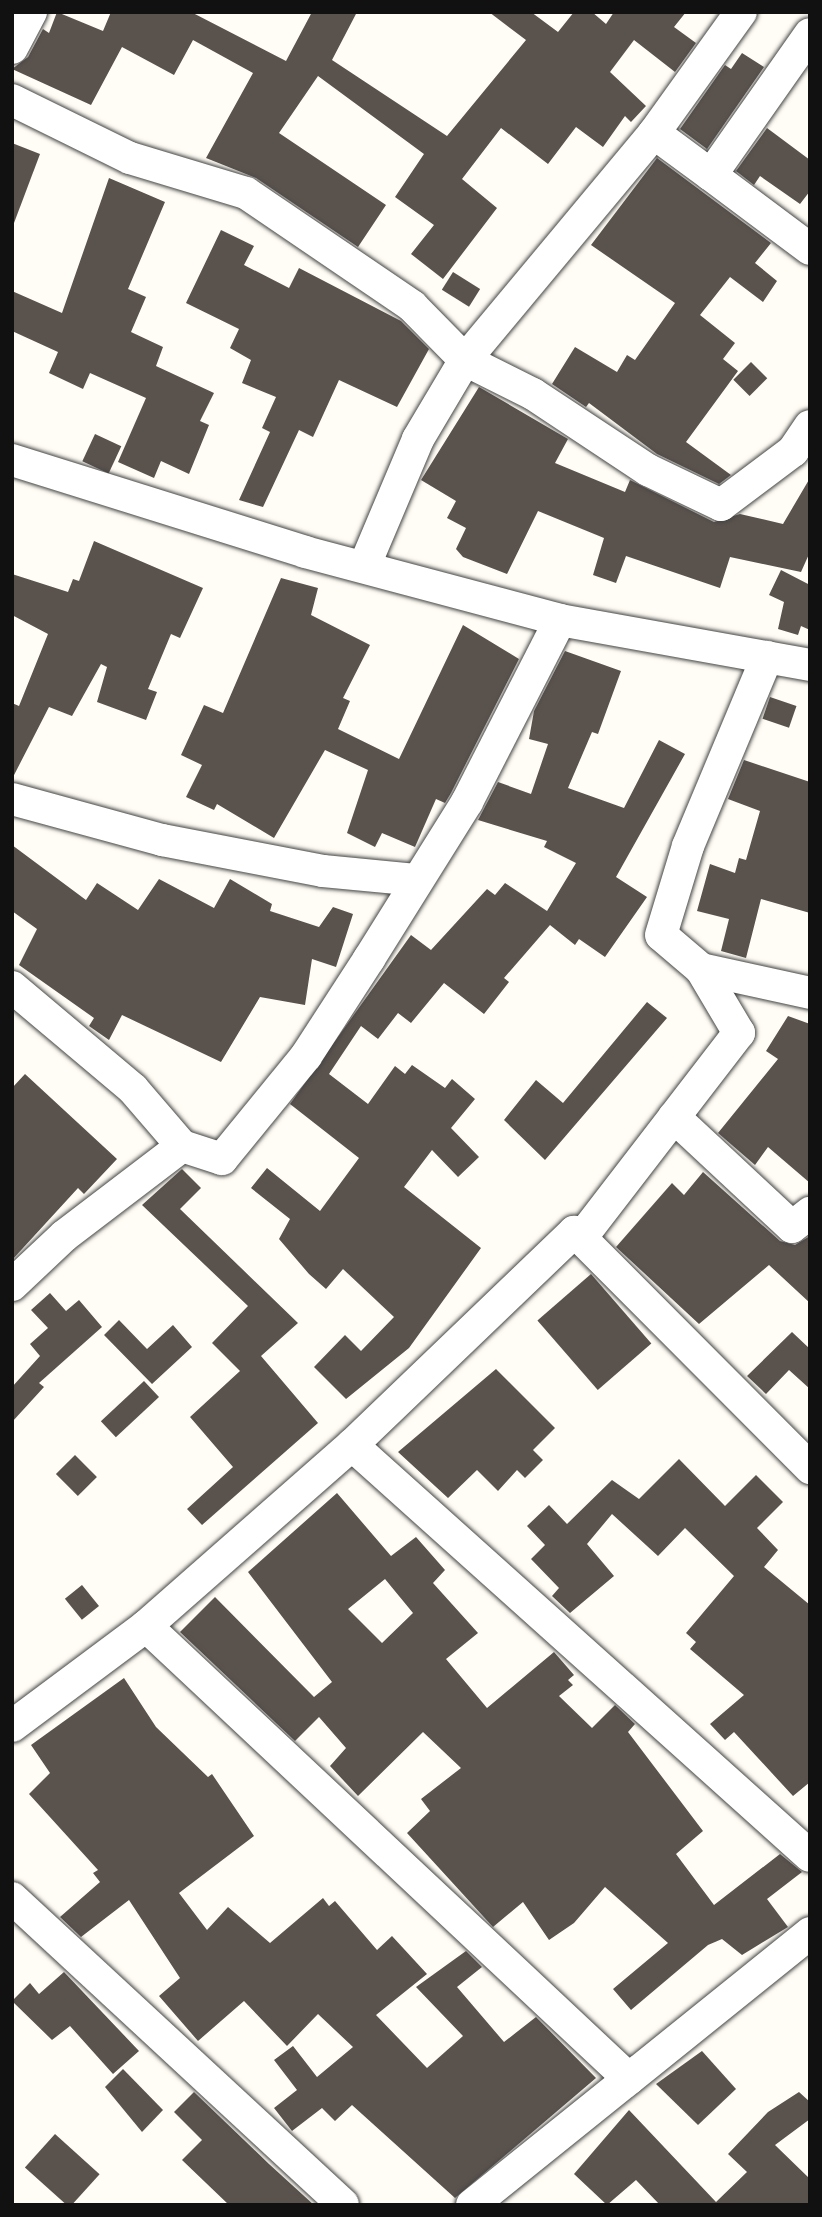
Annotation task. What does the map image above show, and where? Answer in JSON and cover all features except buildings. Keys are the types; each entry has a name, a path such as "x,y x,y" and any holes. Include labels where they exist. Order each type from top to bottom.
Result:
{"street":[{"path":"12,48 31,12"},
{"path":"364,567 418,439 465,360 654,133 741,12"},
{"path":"711,175 810,32 800,12"},
{"path":"12,100 130,158 246,193 412,306 465,360 533,394 648,470 721,505 793,451 810,426"},
{"path":"654,133 810,248"},
{"path":"12,460 364,567 560,620 810,665"},
{"path":"12,987 133,1089 182,1146 222,1159 306,1056 473,790 560,620"},
{"path":"581,1238 739,1033 701,969 661,935 688,846 767,657"},
{"path":"12,799 162,840 323,872 416,880"},
{"path":"701,969 810,993"},
{"path":"674,1117 792,1227 810,1213"},
{"path":"12,1285 64,1236 182,1146"},
{"path":"12,1726 146,1626 352,1445 574,1232 810,1468"},
{"path":"352,1445 810,1856"},
{"path":"146,1626 629,2080"},
{"path":"12,1898 343,2205"},
{"path":"472,2205 810,1933"}]}
